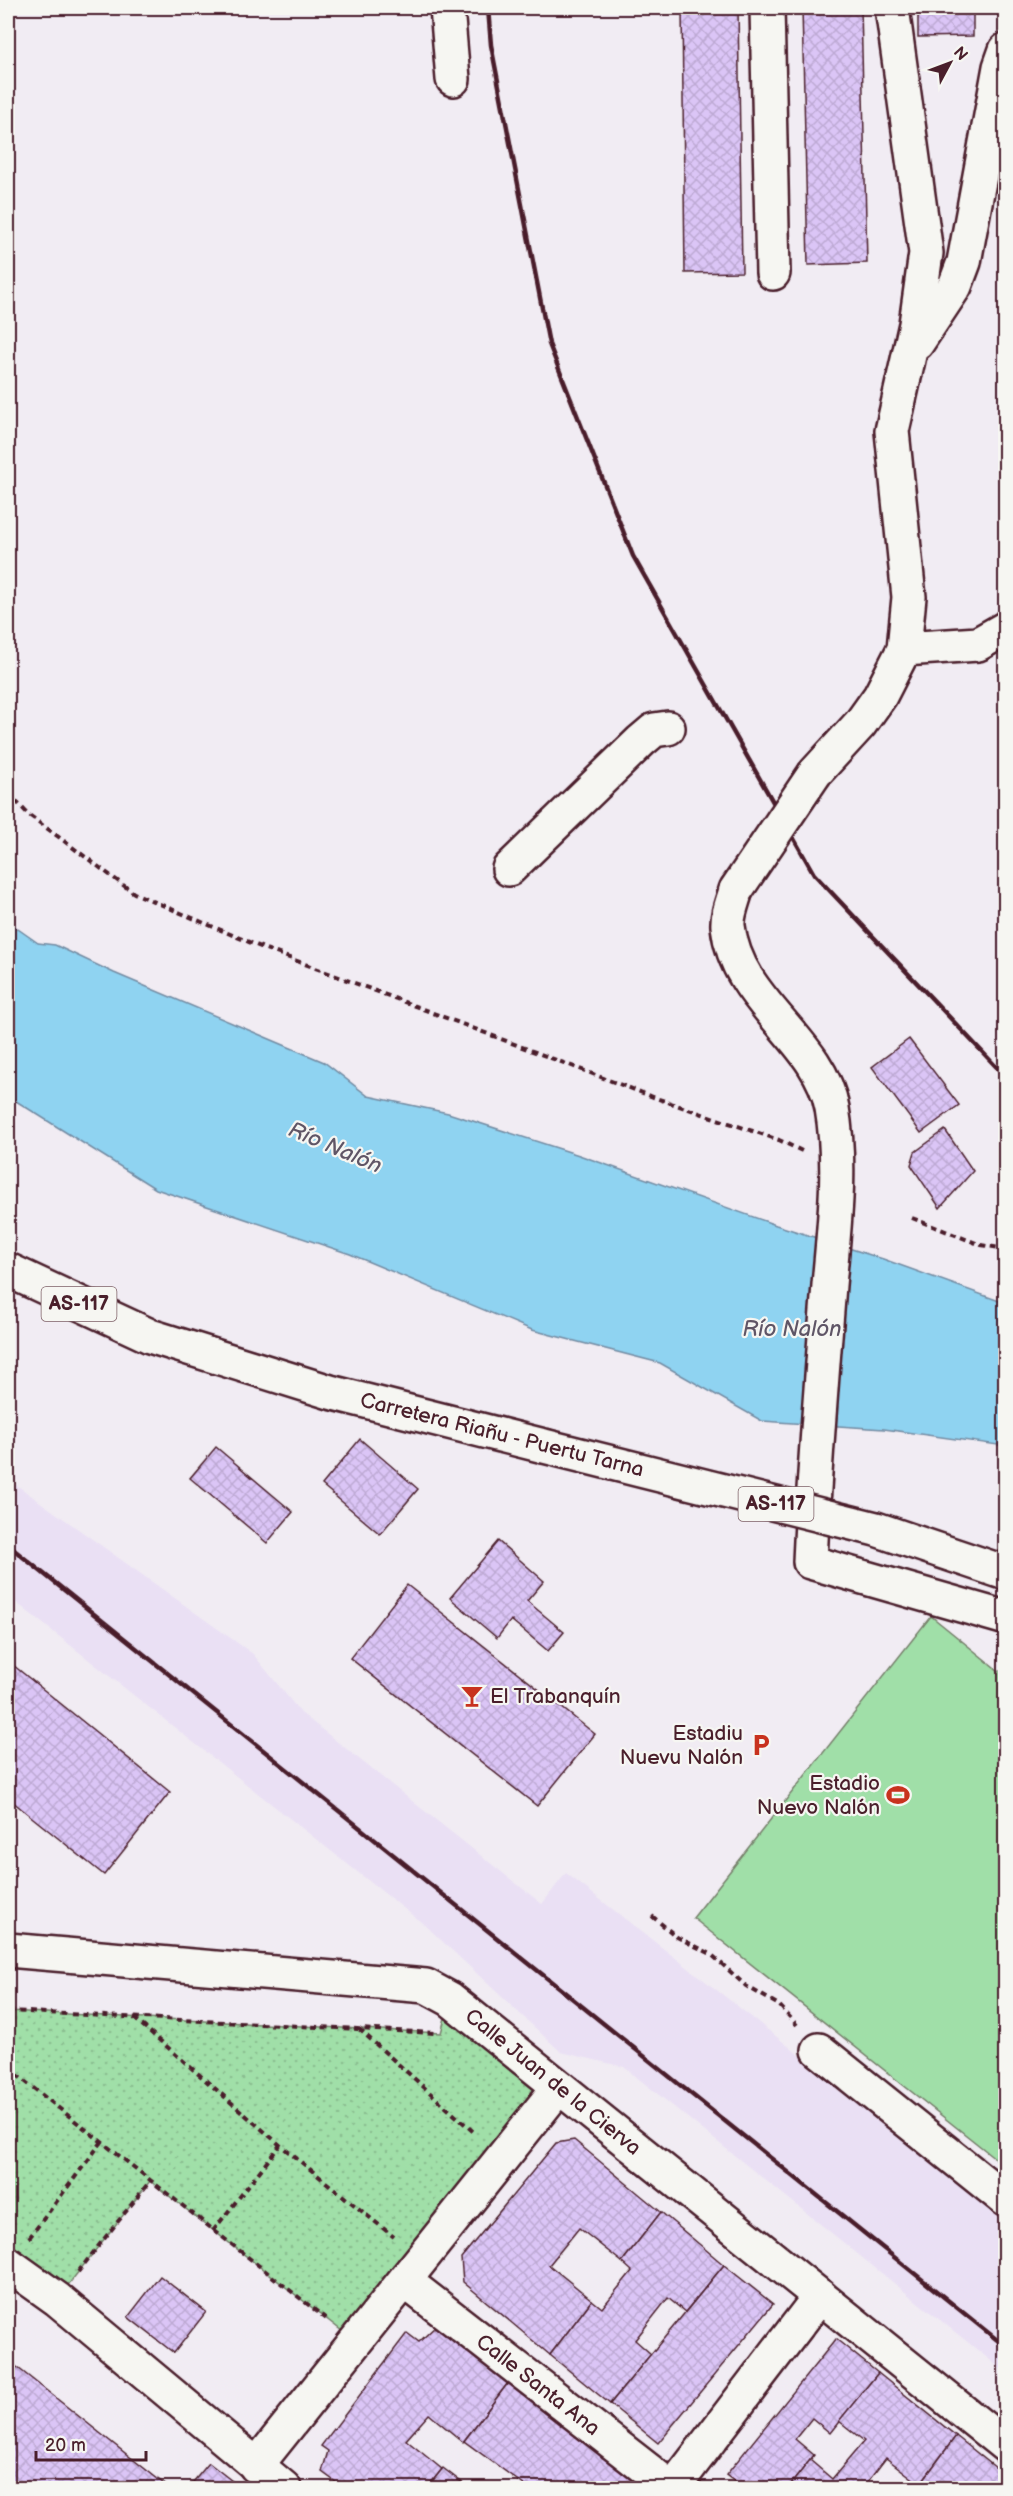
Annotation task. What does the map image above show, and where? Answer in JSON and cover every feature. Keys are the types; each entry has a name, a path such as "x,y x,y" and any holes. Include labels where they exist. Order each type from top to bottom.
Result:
{"street":[{"path":"447,8 453,79"},
{"path":"767,8 772,273"},
{"path":"892,8 927,253 910,355 892,431 909,597 904,649 880,696 860,724 815,772 736,890 727,924 734,952 747,982 818,1070 832,1107 836,1180 810,1562 1005,1618"},
{"path":"910,355 955,286 964,262 1005,50"},
{"path":"904,649 978,644 1005,628"},
{"path":"509,869 641,741 654,730 668,728"},
{"name":"Carretera Riañu - Puertu Tarna","path":"8,1270 150,1336 330,1392 876,1529 1005,1573"},
{"name":"Calle Juan de la Cierva","path":"8,1950 426,1986 450,1998 1005,2446"},
{"path":"819,2050 1005,2200"},
{"path":"256,2466 559,2087"},
{"path":"8,2264 57,2299 284,2488"},
{"name":"Calle Santa Ana","path":"413,2270 672,2488"},
{"path":"672,2488 820,2296"}],"path":[{"path":"8,793 29,815 134,893 263,948 653,1096 779,1140 836,1180"},
{"path":"912,1218 981,1245 1005,1249"},
{"path":"652,1916 677,1937 711,1954 746,1986 779,2005 819,2050"},
{"path":"8,2011 442,2033 450,1998"},
{"path":"133,2017 280,2145 413,2270"},
{"path":"358,2029 502,2158"},
{"path":"8,2068 356,2342"},
{"path":"8,2264 101,2143"},
{"path":"213,2231 280,2145"},
{"path":"57,2299 150,2181"}],"shaded area":[{"path":"8,1479 253,1654 301,1713 542,1904 566,1873 777,2037 1005,2221 1005,2372 624,2067 561,2052 426,1926 8,1596"}],"green space":[{"name":"Estadio Nuevo Nalón","path":"931,1616 999,1671 1005,1672 1005,2166 693,1918"},
{"path":"450,1999 559,2087 356,2342 150,2181 57,2299 8,2264 8,2011 441,2033"}],"water":[{"name":"Río Nalón","path":"8,922 38,943 55,945 114,973 324,1062 368,1096 448,1113 579,1155 1005,1303 1005,1446 884,1429 762,1421 660,1363 532,1330 350,1254 156,1189 8,1096"}],"building":[{"path":"103,8 176,8 103,14"},
{"path":"682,8 738,8 742,272 685,273"},
{"path":"802,8 861,8 867,263 808,265"},
{"path":"918,8 973,8 973,36 918,37"},
{"path":"909,1039 959,1105 921,1133 872,1067"},
{"path":"945,1130 973,1171 940,1208 911,1165 915,1152"},
{"path":"360,1439 418,1489 380,1534 322,1485"},
{"path":"216,1447 293,1512 267,1543 190,1478"},
{"path":"498,1541 544,1581 527,1601 564,1632 548,1651 511,1620 497,1638 450,1598"},
{"name":"El Trabanquín","path":"407,1585 595,1734 537,1806 350,1658"},
{"path":"8,1661 170,1792 104,1875 8,1798"},
{"path":"574,2140 661,2212 622,2262 579,2228 549,2265 592,2300 550,2355 463,2282 461,2258 556,2143"},
{"path":"661,2212 724,2265 685,2312 668,2298 635,2340 651,2354 610,2404 550,2355 592,2300 602,2308 632,2271 622,2262"},
{"path":"724,2265 773,2304 658,2443 610,2404"},
{"path":"160,2276 206,2312 174,2353 128,2317"},
{"path":"436,2326 508,2383 463,2442 429,2414 406,2440 442,2469 427,2488 344,2488 322,2472 328,2451 321,2446 407,2333 419,2342"},
{"path":"836,2339 878,2373 830,2433 812,2418 795,2439 814,2455 788,2488 743,2488 726,2475"},
{"path":"8,2360 169,2488 8,2488"},
{"path":"878,2373 956,2436 920,2484 886,2458 863,2488 788,2488 810,2460 832,2479 864,2441 839,2421"},
{"path":"508,2383 639,2484 636,2488 528,2488 464,2441"},
{"path":"956,2436 1006,2476 1006,2488 918,2487"},
{"path":"209,2463 241,2488 188,2488"},
{"path":"443,2468 469,2488 427,2488"}],"railway":[{"path":"488,8 491,45 549,344 633,556 814,874 1006,1077"},
{"path":"8,1545 1006,2347"}],"place":[{"name":"El Trabanquín","path":"472,1696"},
{"name":"Estadiu Nuevu Nalón","path":"761,1745"},
{"name":"Estadio Nuevo Nalón","path":"898,1795"}]}
